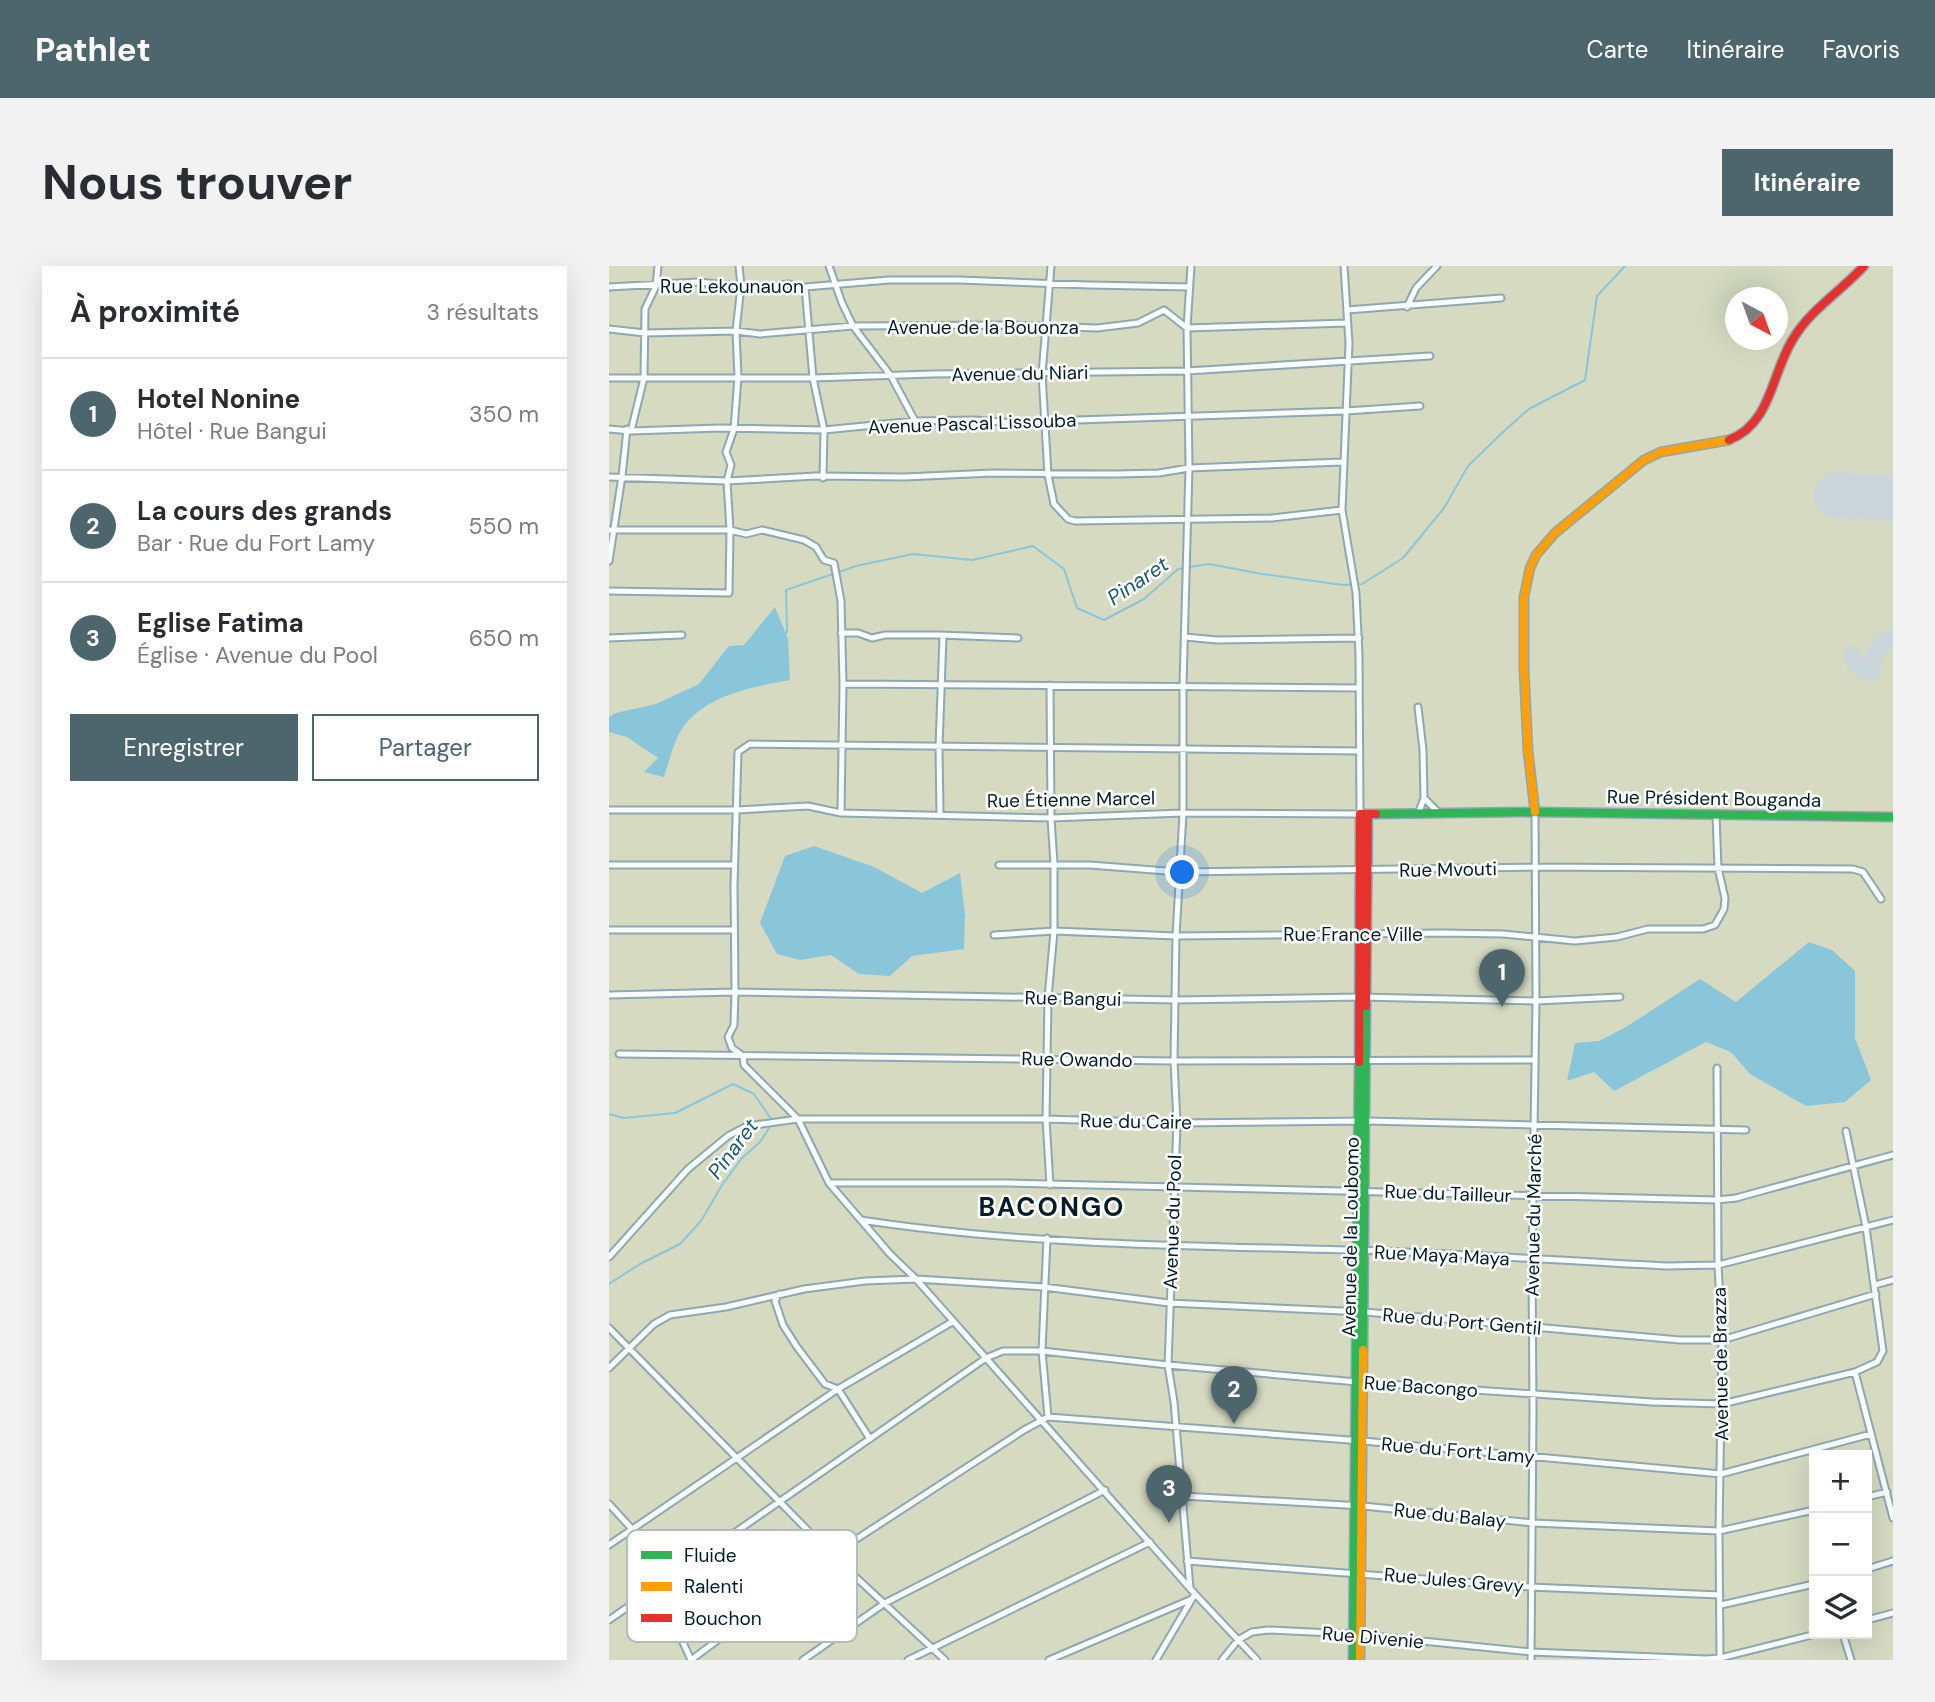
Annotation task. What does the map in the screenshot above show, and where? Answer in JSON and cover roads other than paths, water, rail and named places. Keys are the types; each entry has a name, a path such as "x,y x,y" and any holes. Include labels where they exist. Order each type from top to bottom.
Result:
{"street":[{"path":"609,562 611,530 629,430 644,379 645,309 656,286 657,266"},
{"path":"609,591 729,593 730,530 727,481 731,465 726,452 734,429 738,377 736,331 741,286 739,266"},
{"path":"829,266 853,326 891,376 915,421"},
{"path":"1051,266 1042,374 1044,425 1048,475 1054,504 1068,519 1272,518 1342,510"},
{"name":"Avenue du Pool","path":"1190,1588 1174,1402 1168,1365 1177,1123 1174,1060 1176,936 1185,749 1183,685 1189,468 1187,328 1191,266"},
{"path":"1344,266 1349,362 1342,462 1342,510 1356,593 1359,638 1359,799 1364,814"},
{"path":"1406,307 1416,288 1437,266"},
{"path":"1535,812 1528,766 1524,639 1527,579 1534,559 1560,529 1646,458 1673,448 1728,441 1751,428 1759,416 1793,338 1804,323 1864,266"},
{"name":"Rue Lekounauon","path":"609,287 698,282 759,288 787,284 805,287 959,279 1190,287"},
{"path":"805,287 813,378 824,429 823,478"},
{"path":"1347,310 1501,298"},
{"name":"Avenue de la Bouonza","path":"609,329 645,333 736,331 760,334 853,326 1008,325 1097,328 1138,323 1164,310 1187,328"},
{"path":"1187,328 1347,323"},
{"name":"Avenue du Niari","path":"609,378 1042,374 1187,370 1430,356"},
{"name":"Avenue Pascal Lissouba","path":"609,429 824,429 915,421 974,420 1044,425 1077,420 1420,406"},
{"path":"609,477 727,481 993,473 1159,473 1189,468 1342,462"},
{"path":"611,530 730,530 746,534 762,530 804,540 816,547 824,560 834,563 839,580 843,684 841,813"},
{"path":"841,633 858,633 872,638 885,635 1018,639"},
{"path":"609,638 682,635"},
{"path":"940,814 939,747 943,636"},
{"path":"1185,637 1217,640 1359,638"},
{"path":"843,684 1359,688"},
{"path":"1050,685 1054,864 1054,931 1048,998 1046,1119 1050,1185"},
{"path":"1417,814 1424,798 1419,707"},
{"path":"1257,1660 1193,1596 1190,1588 1105,1490 916,1279 890,1254 829,1182 798,1119 744,1065 743,1056 732,1048 728,1037 734,1025 734,865 738,752 750,744 1359,751"},
{"path":"1424,798 1440,814"},
{"name":"Rue Étienne Marcel","path":"609,810 737,810 808,806 841,813 1051,818 1183,813 1535,812"},
{"name":"Rue Président Bouganda","path":"1535,812 1893,817"},
{"name":"Avenue du Marché","path":"1531,1660 1535,812"},
{"name":"Avenue de la Loubomo","path":"1353,1660 1357,1635 1361,1382 1364,814"},
{"path":"1716,815 1718,868"},
{"name":"Rue Mvouti","path":"999,865 1054,864 1179,872 1536,867 1858,869 1863,872 1881,900"},
{"path":"609,865 734,865"},
{"name":"Rue France Ville","path":"994,935 1054,931 1176,936 1503,934 1575,941 1617,937 1648,929 1710,928 1715,925 1724,909 1725,898 1718,868"},
{"path":"609,930 734,930"},
{"name":"Rue Bangui","path":"609,995 735,992 1176,1000 1364,997 1536,1001 1621,997"},
{"name":"Rue Owando","path":"619,1054 1174,1060 1535,1060"},
{"name":"Avenue de Brazza","path":"1717,1068 1717,1200 1722,1340 1720,1659"},
{"name":"Rue du Caire","path":"609,1256 688,1169 728,1136 747,1126 798,1119 1046,1119 1177,1123 1363,1121 1746,1130"},
{"path":"1846,1131 1855,1165 1876,1294"},
{"name":"Rue du Tailleur","path":"829,1182 1008,1182 1717,1200 1736,1198 1893,1156"},
{"name":"Rue Maya Maya","path":"861,1220 1047,1238 1171,1246 1361,1251 1667,1266 1719,1265 1893,1220"},
{"path":"1047,1238 1042,1351 1048,1417"},
{"name":"Rue du Port Gentil","path":"609,1368 654,1324 670,1314 714,1309 832,1284 916,1279 1044,1287 1169,1303 1361,1312 1680,1340 1722,1340 1876,1294"},
{"path":"1875,1284 1893,1280"},
{"path":"779,1294 775,1301 783,1325 825,1384 838,1389 870,1438"},
{"name":"Rue Bacongo","path":"986,1358 1003,1351 1042,1351 1361,1382 1652,1402 1722,1404 1855,1371 1877,1362 1883,1351 1876,1294"},
{"path":"609,1504 632,1529 838,1389 952,1322"},
{"path":"609,1328 807,1530"},
{"path":"740,1530 986,1358"},
{"path":"1855,1371 1893,1518"},
{"name":"Rue du Fort Lamy","path":"857,1539 1048,1417 1359,1441 1721,1474 1871,1434"},
{"path":"857,1622 885,1603 1105,1490"},
{"path":"1872,1496 1887,1492"},
{"name":"Rue du Balay","path":"1182,1496 1359,1506 1533,1523 1719,1531 1809,1511"},
{"path":"609,1545 627,1532"},
{"path":"908,1660 1150,1542"},
{"name":"Rue Jules Grevy","path":"1187,1561 1530,1587 1720,1595"},
{"path":"1872,1567 1893,1561"},
{"path":"857,1578 945,1660"},
{"path":"1721,1605 1809,1585"},
{"path":"1049,1660 1193,1596"},
{"path":"1156,1660 1193,1596"},
{"path":"609,1620 627,1607"},
{"path":"1872,1619 1893,1613"},
{"name":"Rue Divenie","path":"1238,1640 1252,1632 1268,1630 1357,1635 1531,1652 1720,1659 1809,1636"},
{"name":"Avenue de la Loubomo","path":"1357,1635 1361,1660"},
{"path":"1844,1639 1850,1660"},
{"path":"1222,1660 1238,1640"},
{"path":"683,1642 691,1660"},
{"name":"Rue du Fort Lamy","path":"691,1660 715,1642"},
{"path":"803,1660 829,1642"}],"water":[{"path":"775,607 788,639 790,680 743,690 698,711 678,736 664,777 644,772 658,758 627,737 609,732 609,717 656,704 699,684 729,646 744,645"},
{"path":"814,846 874,867 922,893 960,873 965,915 964,949 912,956 890,976 859,974 831,955 800,960 777,954 760,923 785,856"},
{"path":"1809,942 1832,950 1855,971 1855,1038 1871,1080 1845,1102 1806,1106 1750,1074 1731,1052 1706,1042 1614,1091 1594,1072 1567,1081 1575,1043 1599,1041 1626,1027 1700,979 1736,1002"}],"waterway":[{"name":"Pinaret","path":"1189,567 1209,564 1343,585 1362,584 1403,558 1444,508 1468,466 1529,409 1585,380 1597,296 1625,266"},
{"name":"Pinaret","path":"839,572 913,554 972,560 1033,546 1064,569 1077,608 1104,620 1144,599 1178,569 1184,568"},
{"name":"Pinaret","path":"784,635 787,632 786,590 833,574"},
{"name":"Pinaret","path":"609,1114 624,1118 675,1113 733,1084 754,1094 771,1119"},
{"name":"Pinaret","path":"609,1284 640,1264 680,1244 701,1221 742,1158 760,1142 771,1125"}],"place":[{"name":"Hotel Nonine","path":"1502,1007"},
{"name":"La cours des grands","path":"1234,1424"},
{"name":"Eglise Fatima","path":"1169,1523"}],"district":[{"name":"BACONGO","path":"1052,1207"}]}
